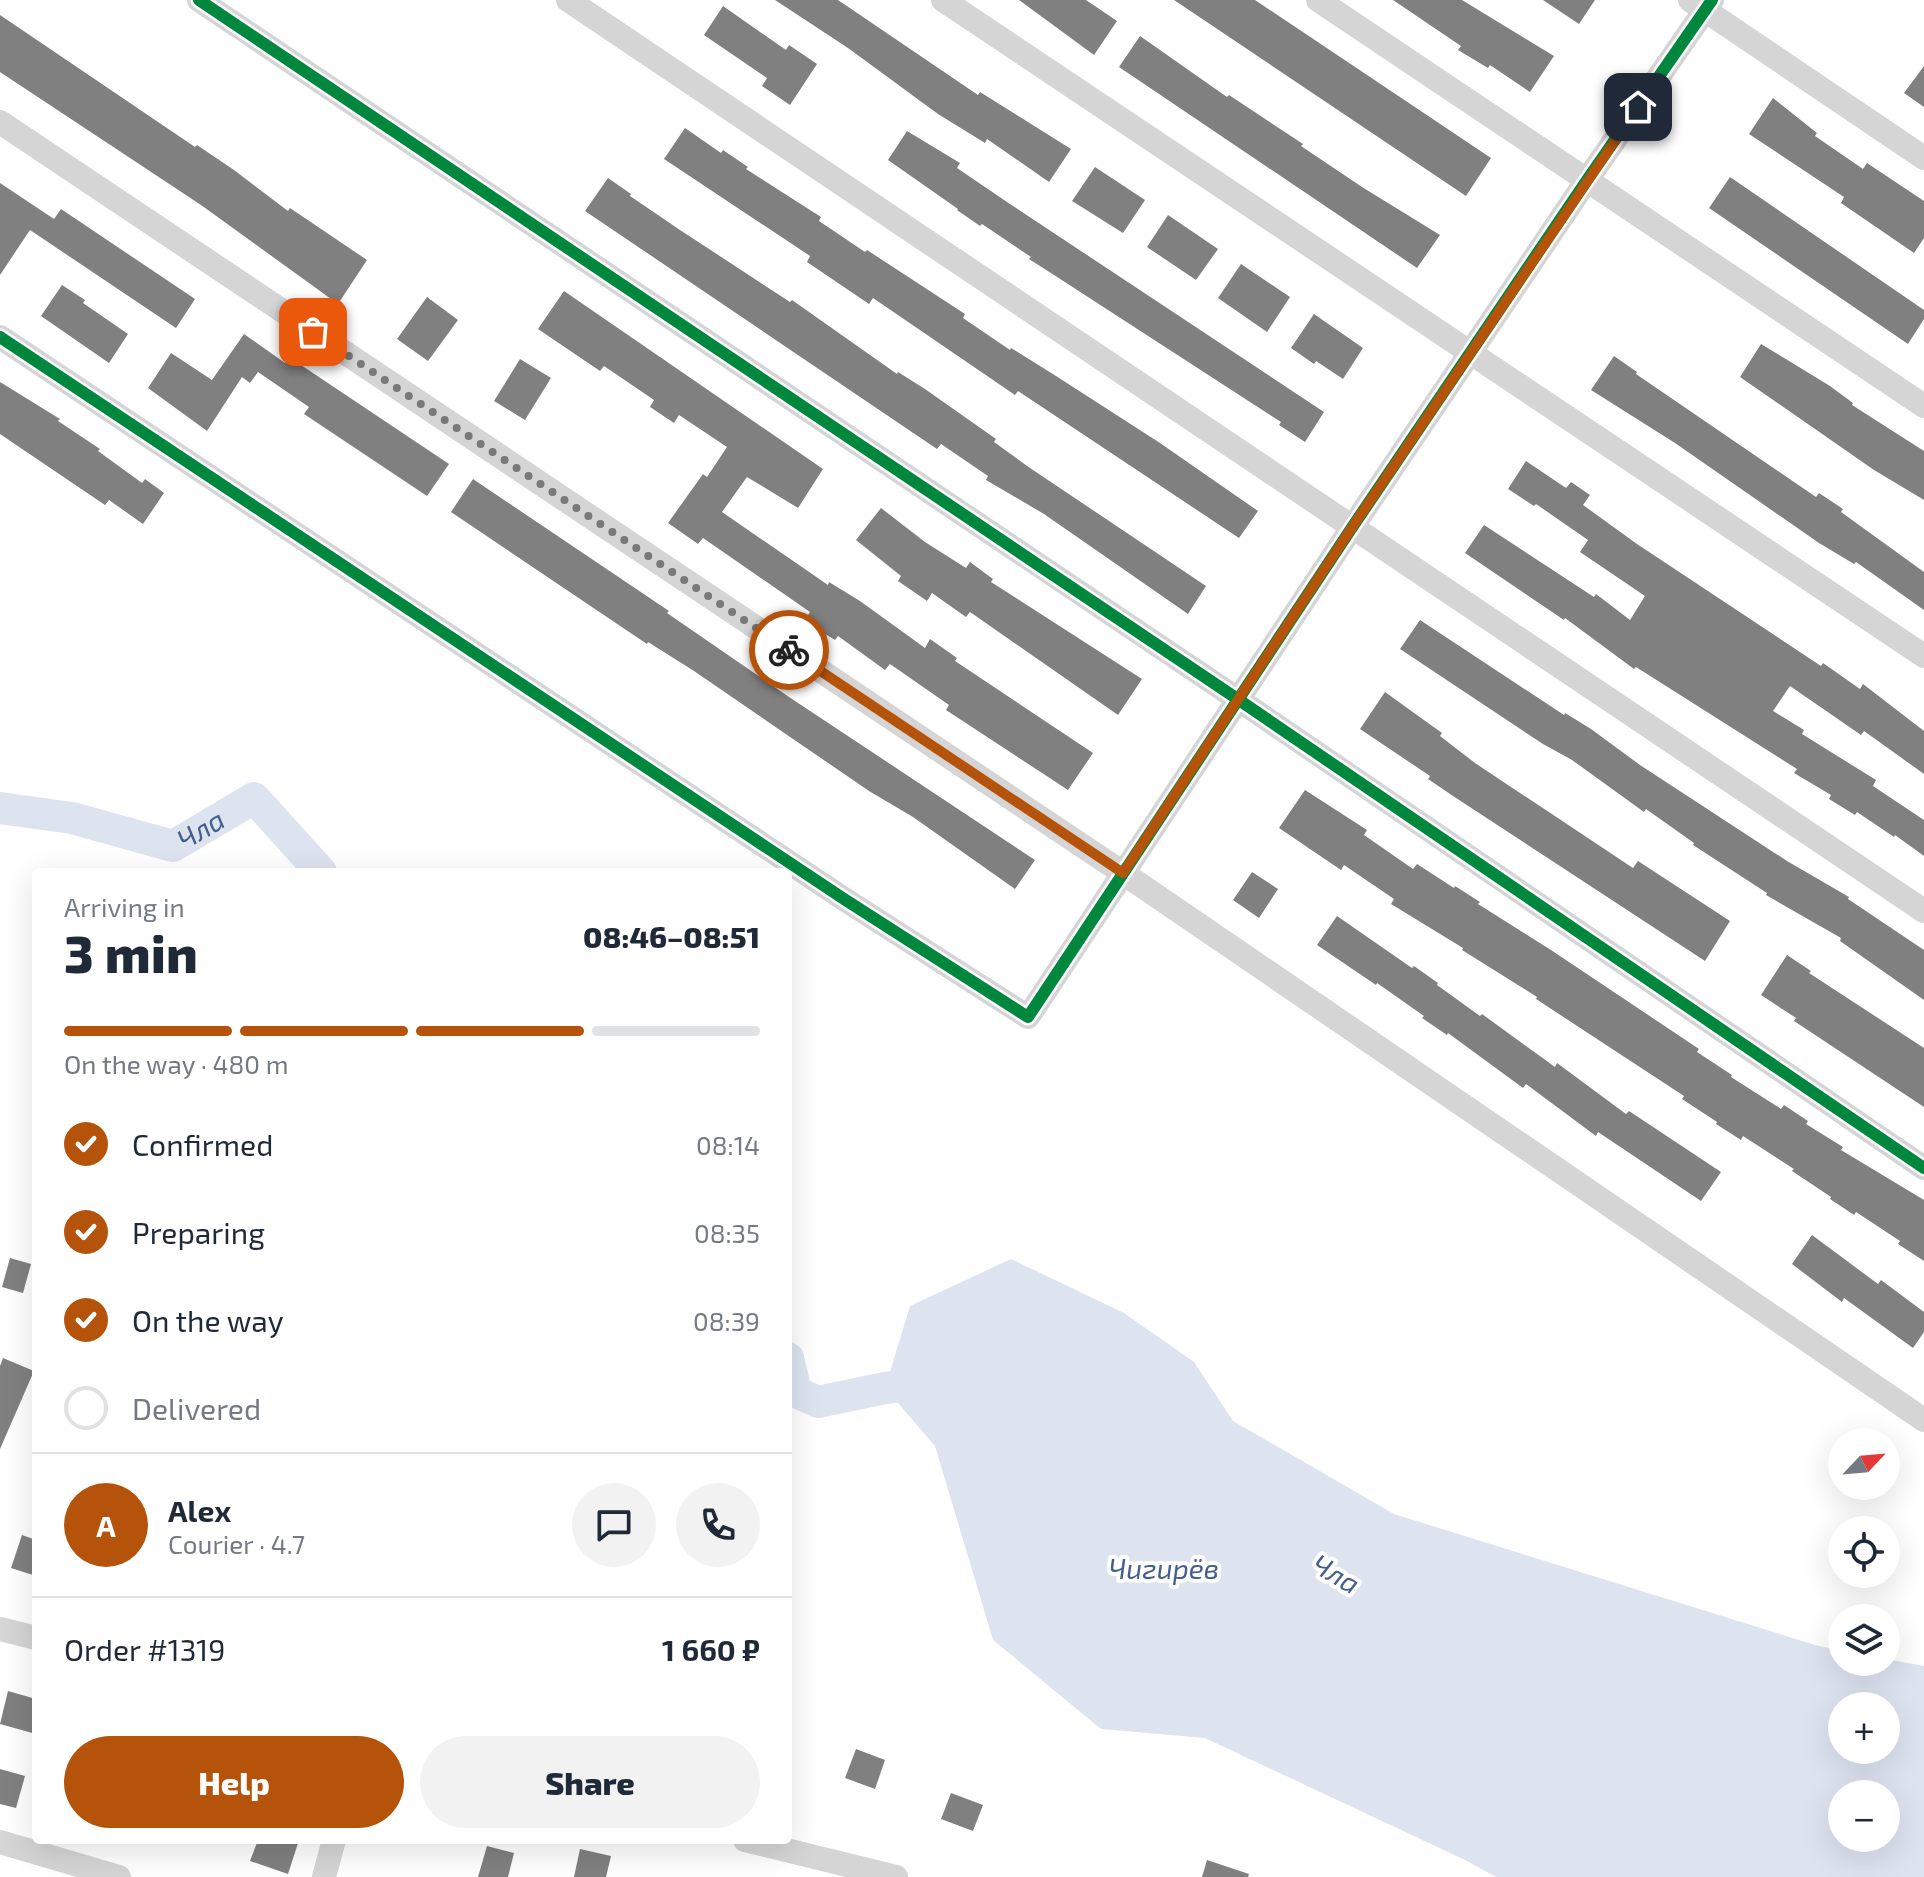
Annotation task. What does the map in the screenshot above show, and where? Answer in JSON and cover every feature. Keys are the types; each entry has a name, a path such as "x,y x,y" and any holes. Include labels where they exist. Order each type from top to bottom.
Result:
{"street":[{"path":"199,0 1239,700 1924,1168"},
{"path":"568,0 1924,911"},
{"path":"943,0 1924,656"},
{"path":"1318,0 1924,406"},
{"path":"0,337 844,899 1028,1017 1703,4 1924,158"},
{"path":"0,122 1123,873 1924,1420"},
{"path":"0,1629 32,1637"},
{"path":"0,1842 119,1877"},
{"path":"324,1877 333,1844"},
{"path":"761,1844 896,1877"}],"water":[{"name":"Чигирёв","path":"1011,1259 1124,1313 1194,1362 1233,1421 1394,1514 1828,1648 1828,1676 1900,1676 1900,1662 1924,1666 1924,1877 1496,1877 1205,1738 1101,1729 993,1640 935,1446 885,1388 910,1306"}],"building":[{"path":"775,0 838,0 978,95 980,92 1071,149 1049,182 987,139 985,143 938,114 848,48"},
{"path":"1019,0 1086,0 1117,21 1094,55"},
{"path":"1174,0 1255,0 1491,158 1466,196"},
{"path":"1393,0 1462,0 1554,56 1530,92 1490,65 1488,68 1458,50 1461,46"},
{"path":"1543,0 1595,0 1579,24"},
{"path":"723,6 786,50 789,45 817,64 790,105 762,86 767,78 704,35"},
{"path":"0,15 234,170 288,211 290,208 367,260 338,304 201,205 0,72"},
{"path":"1140,36 1362,187 1440,235 1417,268 1119,67"},
{"path":"1924,66 1924,107 1904,93"},
{"path":"1773,98 1817,133 1815,136 1863,169 1867,163 1924,201 1924,238 1914,253 1841,203 1844,197 1749,134"},
{"path":"685,128 821,217 819,221 865,252 867,250 965,314 963,318 1010,350 1160,443 1258,511 1239,538 1018,391 1015,395 873,298 869,304 807,262 810,256 664,159"},
{"path":"907,131 960,163 957,168 1324,412 1305,442 1279,425 1281,422 1029,259 1031,257 982,224 980,226 888,160"},
{"path":"1095,167 1145,200 1123,233 1072,201"},
{"path":"1730,177 1924,310 1924,319 1908,344 1709,208"},
{"path":"608,178 680,230 790,302 792,300 897,374 925,389 996,439 994,442 1030,468 1206,586 1188,614 1044,514 986,480 988,476 941,444 937,449 585,211"},
{"path":"0,183 54,219 61,209 195,299 176,328 30,230 0,275"},
{"path":"1168,215 1218,249 1196,280 1147,247"},
{"path":"1241,264 1290,297 1267,332 1218,298"},
{"path":"62,285 128,334 109,363 41,316"},
{"path":"564,291 823,469 798,508 747,477 722,512 828,585 829,582 860,601 925,648 930,639 957,658 955,661 1093,753 1068,790 946,710 949,705 890,664 885,670 838,636 835,640 804,621 810,612 703,538 698,544 668,523 703,474 707,477 727,447 679,415 674,423 650,407 654,400 604,366 600,371 538,329"},
{"path":"427,297 458,320 428,361 397,339"},
{"path":"1314,314 1363,348 1343,379 1291,348"},
{"path":"244,334 285,363 289,357 449,464 427,496 304,414 309,407 258,372 250,383 242,377 207,431 148,388 171,353 212,380"},
{"path":"1761,344 1830,386 1852,405 1924,451 1924,500 1874,470 1740,377"},
{"path":"1614,356 1816,497 1819,493 1843,509 1841,512 1924,572 1924,610 1856,562 1854,564 1819,543 1675,443 1591,390"},
{"path":"520,359 551,378 525,420 494,401"},
{"path":"0,382 60,419 58,421 100,449 98,451 142,483 145,479 164,493 143,524 109,500 105,505 0,434"},
{"path":"1526,461 1566,488 1571,482 1590,495 1583,505 1637,544 1821,666 1823,663 1860,689 1863,684 1924,731 1924,774 1864,731 1861,735 1790,686 1773,711 1804,730 1802,734 1876,780 1873,786 1924,820 1924,856 1857,812 1855,815 1829,799 1831,795 1794,773 1797,769 1636,667 1634,669 1565,618 1465,553 1484,525 1594,597 1596,594 1630,620 1645,596 1580,552 1588,540 1536,504 1534,506 1508,489"},
{"path":"473,479 669,611 667,613 789,697 1035,860 1015,889 913,817 869,791 694,671 647,644 451,512"},
{"path":"881,508 925,542 966,568 970,562 993,579 991,582 1142,679 1118,715 970,612 966,617 932,593 927,601 898,581 901,576 856,540"},
{"path":"1420,620 1564,715 1591,729 1640,765 1787,861 1849,897 1924,950 1924,1000 1840,941 1841,938 1766,895 1646,809 1644,812 1572,760 1400,649"},
{"path":"1385,692 1442,733 1440,736 1475,763 1633,868 1638,861 1730,921 1705,961 1453,796 1428,779 1430,776 1360,729"},
{"path":"1305,790 1367,830 1364,835 1413,869 1417,864 1480,902 1478,904 1699,1049 1697,1052 1731,1077 1781,1109 1784,1105 1808,1121 1806,1124 1843,1147 1841,1150 1924,1200 1924,1261 1898,1244 1900,1241 1830,1199 1792,1171 1794,1169 1743,1136 1741,1140 1716,1124 1682,1099 1684,1096 1463,948 1391,904 1394,899 1344,865 1341,870 1279,828"},
{"path":"1252,872 1278,889 1259,918 1233,900"},
{"path":"1337,916 1412,968 1414,966 1555,1067 1557,1063 1626,1114 1629,1111 1721,1172 1701,1201 1598,1132 1596,1136 1526,1084 1523,1088 1377,983 1317,945"},
{"path":"1787,955 1811,971 1809,973 1924,1048 1924,1107 1794,1021 1796,1018 1761,995"},
{"path":"1812,1235 1878,1284 1881,1280 1924,1312 1924,1332 1913,1348 1844,1298 1842,1302 1792,1264"},
{"path":"10,1258 31,1264 23,1293 2,1287"},
{"path":"3,1358 32,1370 32,1376 0,1449 0,1366"},
{"path":"22,1535 32,1539 32,1575 11,1568"},
{"path":"8,1691 32,1698 32,1733 0,1724"},
{"path":"856,1749 885,1760 875,1789 845,1778"},
{"path":"0,1769 25,1776 16,1808 0,1804"},
{"path":"951,1793 983,1805 973,1831 941,1819"},
{"path":"256,1844 298,1844 288,1874 250,1861"},
{"path":"487,1846 514,1853 508,1877 478,1877"},
{"path":"580,1849 611,1856 606,1877 574,1877"},
{"path":"1207,1860 1249,1874 1248,1877 1202,1877"}],"waterway":[{"name":"Чла","path":"0,808 72,818 173,846 254,798 317,868"},
{"name":"Чла","path":"792,1375 796,1392 818,1402 927,1383"}],"cycle path":[{"path":"199,0 1239,700 1924,1168"},
{"path":"0,337 844,899 1028,1017 1353,526 1712,0"}],"way so far":[{"path":"313,332 789,650"}],"route":[{"path":"789,650 1123,873 1353,526 1638,107"}]}
